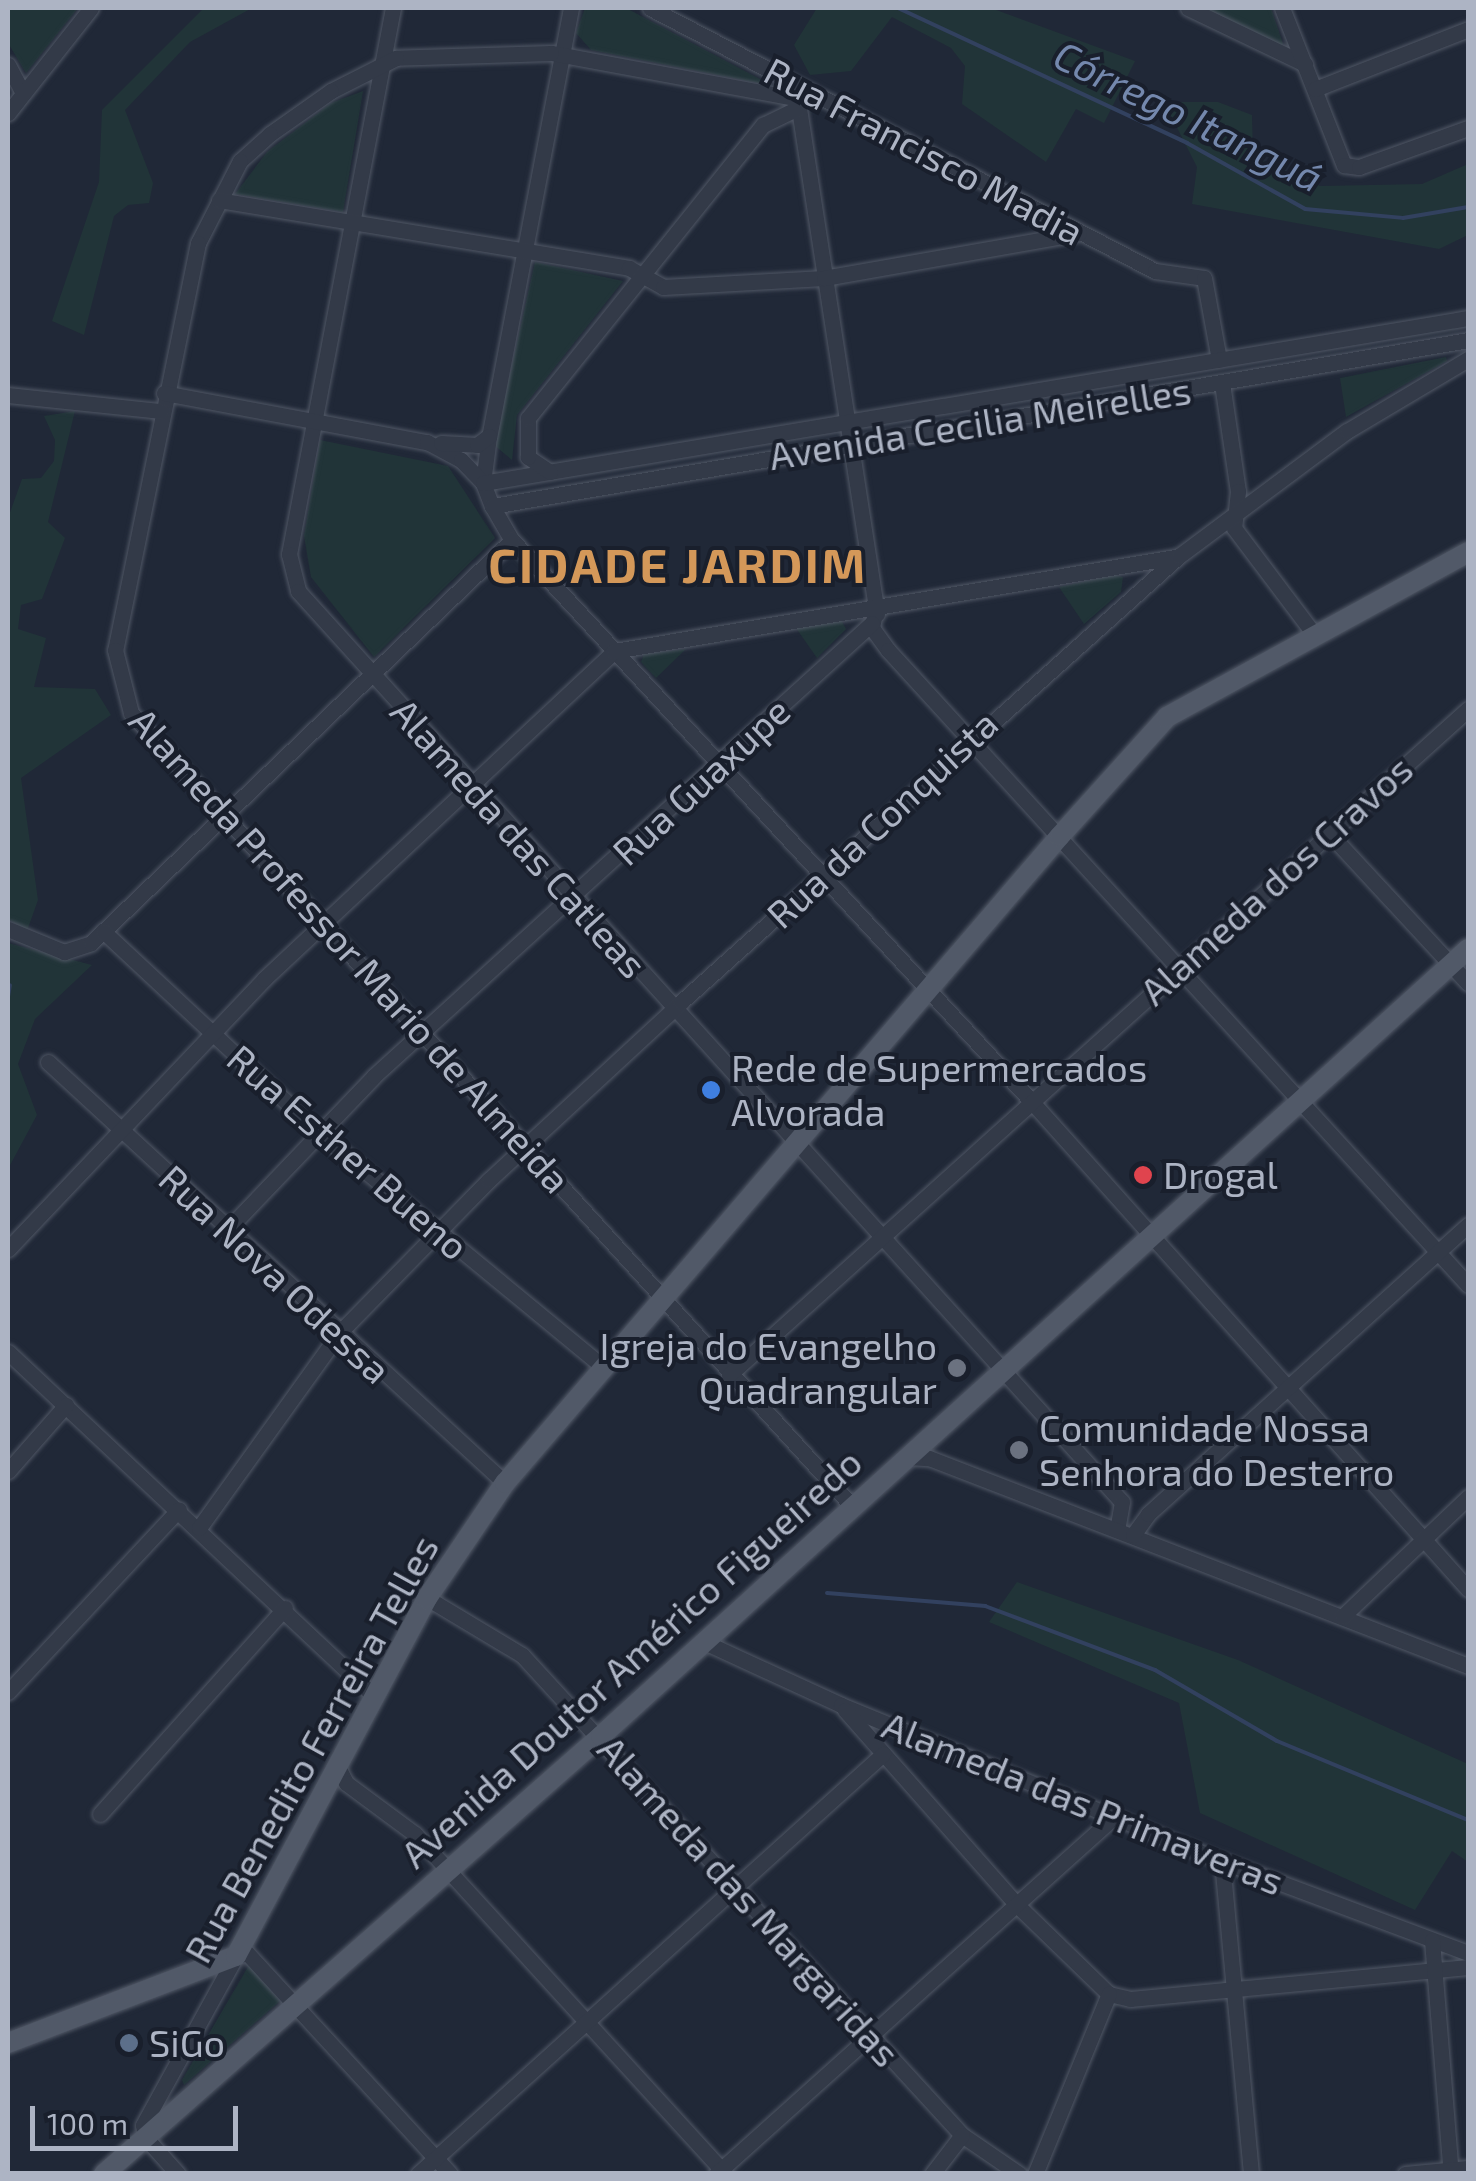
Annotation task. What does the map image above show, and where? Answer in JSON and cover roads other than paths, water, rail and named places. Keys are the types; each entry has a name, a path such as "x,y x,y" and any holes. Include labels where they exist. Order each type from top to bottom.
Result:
{"main road":[{"name":"Rua Benedito Ferreira Telles","path":"236,1956 427,1598 505,1483 793,1142 1060,836 1167,717 1468,552"},
{"name":"Avenida Doutor Américo Figueiredo","path":"104,2174 601,1736 851,1505 1468,949"},
{"path":"8,2043 236,1956"}],"street":[{"path":"8,113 92,8"},
{"name":"Alameda das Catleas","path":"394,8 350,222 289,566 307,604 1122,1502"},
{"path":"483,483 488,436 564,56 570,8"},
{"name":"Rua Francisco Madia","path":"650,8 796,98 1156,271 1204,278 1218,360"},
{"path":"1188,8 1304,64"},
{"path":"1282,8 1344,165 1359,166 1468,128"},
{"path":"1315,89 1468,28"},
{"name":"Alameda Professor Mario de Almeida","path":"796,98 564,56 476,53 396,58 331,90 270,134 240,162 198,244 164,393 114,650 118,678 131,713 851,1505"},
{"path":"8,65 24,93"},
{"path":"552,472 528,457 528,418 639,274 762,125 796,98 874,615 888,650 1180,964 1468,1285"},
{"path":"218,200 523,251 639,274 663,288 824,278 1079,233"},
{"path":"483,483 1468,318"},
{"name":"Avenida Cecilia Meirelles","path":"492,506 1468,340"},
{"name":"Rua da Conquista","path":"198,1528 340,1332 438,1231 967,739 1179,556 1348,431 1468,360"},
{"path":"1222,383 1237,514 1234,528 1316,637"},
{"path":"164,393 426,442 477,445 488,436"},
{"path":"8,395 161,411"},
{"path":"488,436 500,468 534,475"},
{"path":"426,442 462,460 483,483 512,540 1032,1102 1468,1589"},
{"path":"8,929 64,952 78,950 512,540"},
{"path":"8,1249 118,1128 322,925 614,651 874,615 1179,556"},
{"path":"1111,569 1143,586"},
{"name":"Rua Guaxupe","path":"228,1229 422,1032 574,899 874,615"},
{"name":"Alameda dos Cravos","path":"729,1375 1180,964 1468,709"},
{"path":"1328,832 1468,983"},
{"name":"Rua Esther Bueno","path":"103,930 323,1136 602,1365"},
{"name":"Rua Nova Odessa","path":"48,1062 505,1483"},
{"path":"1125,1532 1288,1391 1468,1225"},
{"path":"8,1352 285,1608 374,1696"},
{"path":"8,1471 66,1405"},
{"path":"907,1457 929,1458 1468,1666"},
{"path":"1342,1617 1468,1498"},
{"path":"1122,1502 1136,1515 1148,1514"},
{"path":"1122,1502 1125,1532"},
{"path":"8,1692 178,1509"},
{"name":"Alameda das Margaridas","path":"427,1598 522,1655 601,1736 962,2135 1019,2174"},
{"path":"100,1814 285,1608"},
{"name":"Alameda das Primaveras","path":"702,1641 840,1705 1222,1861 1468,1953"},
{"path":"840,1705 1017,1906 1109,1994 1130,1999 1232,1986 1468,1966"},
{"path":"865,1733 876,1720"},
{"path":"418,2174 883,1754"},
{"path":"338,1767 346,1784 414,1834 721,2172 1115,1816"},
{"path":"1222,1861 1251,2174"},
{"path":"1432,1940 1450,2171"},
{"path":"236,1956 253,1955 450,2174"},
{"name":"Rua Benedito Ferreira Telles","path":"145,2138 143,2125 236,1956"},
{"path":"1035,2174 1109,1994"},
{"path":"932,2174 962,2135"},
{"path":"145,2138 178,2174"},
{"path":"1405,2174 1468,2168"}],"waterway":[{"name":"Córrego Itanguá","path":"898,8 1187,143 1305,209 1403,218 1468,207"},
{"path":"8,997 10,985"},
{"path":"827,1593 985,1606 1155,1670 1277,1741 1468,1820"}],"place":[{"name":"Rede de Supermercados Alvorada","path":"711,1090"},
{"name":"Drogal","path":"1143,1175"},
{"name":"Igreja do Evangelho Quadrangular","path":"957,1368"},
{"name":"Comunidade Nossa Senhora do Desterro","path":"1019,1450"},
{"name":"SiGo","path":"129,2043"}],"district":[{"name":"CIDADE JARDIM","path":"678,565"}]}
